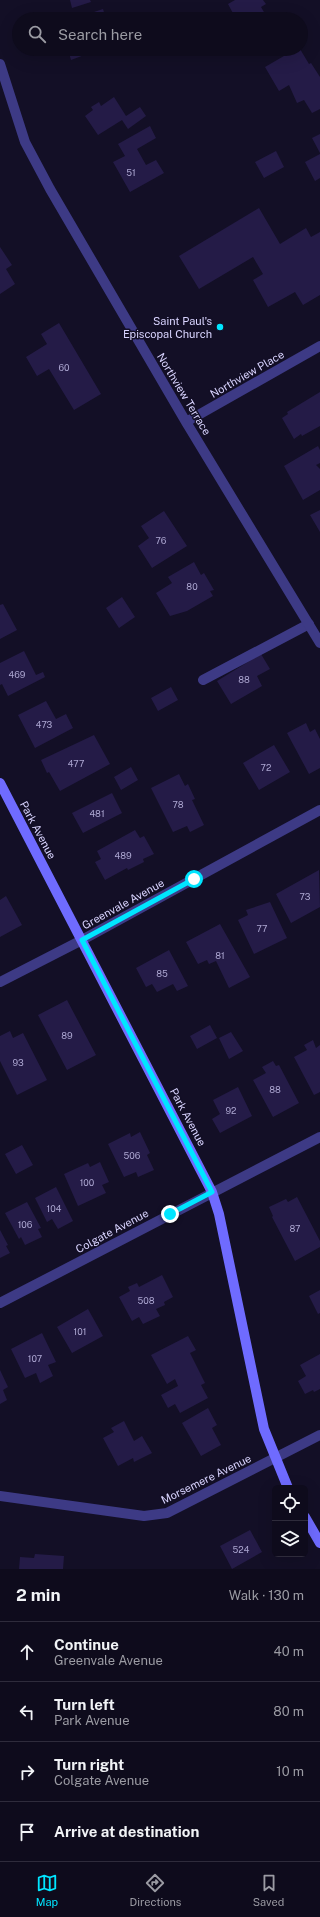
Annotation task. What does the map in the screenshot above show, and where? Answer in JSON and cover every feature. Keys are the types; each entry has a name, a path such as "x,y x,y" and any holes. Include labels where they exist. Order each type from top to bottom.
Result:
{"street":[{"name":"Northview Terrace","path":"0,64 25,142 50,188 186,422 320,643"},
{"name":"Northview Place","path":"186,422 320,346"},
{"path":"202,680 309,624"},
{"name":"Park Avenue","path":"0,783 212,1192 220,1222 264,1429 287,1485"},
{"name":"Greenvale Avenue","path":"0,982 82,940 320,810"},
{"name":"Colgate Avenue","path":"0,1303 320,1137"},
{"name":"Morsemere Avenue","path":"0,1496 144,1516 167,1513 320,1435"},
{"path":"307,1521 320,1543"}],"building":[{"path":"70,0 90,0 91,2 72,8"},
{"path":"235,0 263,0 266,4 261,7 264,12 232,12 228,4"},
{"path":"103,9 104,12 94,12"},
{"path":"70,56 82,56 71,60"},
{"path":"284,56 304,56 309,64 311,63 320,77 320,109 312,113 304,100 297,103 289,85 279,91 265,67"},
{"path":"114,97 126,116 140,107 146,116 128,129 122,120 98,135 85,116 93,110 91,107 99,102 101,106"},
{"path":"150,126 156,138 137,149 146,165 156,160 164,173 130,192 113,162 125,156 118,144"},
{"path":"320,134 320,153 312,138"},
{"path":"276,151 284,167 264,178 255,162"},
{"path":"320,154 320,178 315,181 305,162"},
{"path":"259,208 280,244 306,228 311,237 320,232 320,295 303,305 295,292 268,307 253,280 263,274 253,257 199,289 179,256"},
{"path":"0,247 12,265 6,269 15,284 0,294"},
{"path":"59,323 101,394 74,410 49,369 37,376 26,357 47,344 41,334"},
{"path":"320,392 320,426 302,436 301,434 294,439 282,418 288,414 287,412"},
{"path":"318,446 320,450 320,463 316,465 320,469 320,490 303,500 284,466"},
{"path":"320,510 320,532 310,515"},
{"path":"164,511 187,546 152,568 138,546 149,538 141,526"},
{"path":"194,562 201,575 204,573 214,590 210,591 213,596 187,611 170,616 156,593 172,583 168,577"},
{"path":"122,597 135,617 119,628 106,608"},
{"path":"3,604 17,630 0,639 0,605"},
{"path":"24,651 36,675 43,672 45,677 8,696 2,684 0,685 0,663"},
{"path":"261,654 270,669 257,676 262,686 231,704 217,681"},
{"path":"171,687 178,700 158,711 151,698"},
{"path":"46,701 56,719 66,714 73,728 35,748 18,715"},
{"path":"306,723 310,732 315,729 320,739 320,768 309,774 287,733"},
{"path":"94,735 110,764 60,791 49,772 47,773 41,760"},
{"path":"274,745 290,772 259,790 243,763"},
{"path":"131,767 138,780 121,790 114,777"},
{"path":"179,774 185,786 188,784 195,799 192,800 204,825 190,832 187,826 173,832 151,788"},
{"path":"112,793 122,813 83,833 72,813"},
{"path":"135,830 140,838 144,836 154,854 143,859 144,862 128,870 127,868 105,880 95,862 101,859 97,851"},
{"path":"319,870 320,907 291,923 276,894"},
{"path":"6,896 22,925 0,937 0,900"},
{"path":"270,902 287,938 254,954 238,920 248,915 246,910"},
{"path":"220,924 250,977 229,988 216,961 209,964 207,960 198,964 186,942"},
{"path":"169,950 188,986 177,991 173,984 157,992 152,984 146,987 136,968"},
{"path":"67,1000 96,1055 67,1070 38,1015"},
{"path":"210,1025 217,1038 197,1049 190,1036"},
{"path":"10,1031 13,1038 23,1033 47,1080 17,1095 0,1061 0,1036"},
{"path":"231,1032 243,1051 229,1059 219,1038"},
{"path":"313,1040 316,1048 320,1045 320,1092 314,1095 294,1057 307,1050 304,1045"},
{"path":"273,1061 276,1066 279,1065 299,1103 273,1117 253,1080 266,1073 262,1067"},
{"path":"238,1087 252,1116 220,1133 212,1119 220,1114 213,1100"},
{"path":"140,1132 150,1153 147,1155 154,1170 138,1177 136,1172 124,1177 108,1144 130,1133 131,1137"},
{"path":"22,1145 33,1165 16,1174 5,1154"},
{"path":"100,1162 109,1182 102,1185 106,1193 78,1206 64,1174 88,1163 90,1167"},
{"path":"56,1187 73,1221 58,1229 52,1219 47,1222 35,1198"},
{"path":"297,1197 320,1241 320,1247 295,1261 272,1217 273,1216 269,1207 286,1199 288,1202"},
{"path":"27,1202 41,1228 38,1229 42,1237 25,1245 21,1237 19,1239 5,1213"},
{"path":"0,1230 8,1245 6,1246 10,1253 0,1258"},
{"path":"162,1275 173,1297 164,1302 165,1305 156,1309 160,1316 143,1324 139,1317 132,1321 119,1297 130,1291 128,1287 137,1283 139,1287"},
{"path":"320,1290 320,1313 318,1314 309,1296"},
{"path":"88,1309 103,1336 72,1353 57,1327"},
{"path":"42,1333 56,1362 48,1365 53,1376 40,1383 36,1373 25,1378 11,1349"},
{"path":"188,1336 196,1350 190,1353 205,1383 201,1385 208,1398 180,1413 175,1404 168,1408 161,1395 178,1386 175,1379 167,1384 151,1355"},
{"path":"320,1354 320,1389 314,1392 313,1390 305,1394 298,1381 306,1376 300,1365"},
{"path":"0,1370 8,1387 3,1390 7,1400 0,1404"},
{"path":"208,1408 217,1425 212,1428 221,1445 201,1456 182,1423"},
{"path":"124,1421 134,1441 142,1436 152,1453 134,1462 133,1458 118,1466 103,1438 114,1432 111,1428"},
{"path":"250,1530 262,1552 232,1569 220,1546"},
{"path":"35,1554 64,1556 63,1569 19,1569 20,1557 34,1558"}],"place":[{"name":"Saint Paul's Episcopal Church","path":"220,327"}],"route":[{"path":"170,1214 212,1192 200,1165 82,940 194,879"}]}
